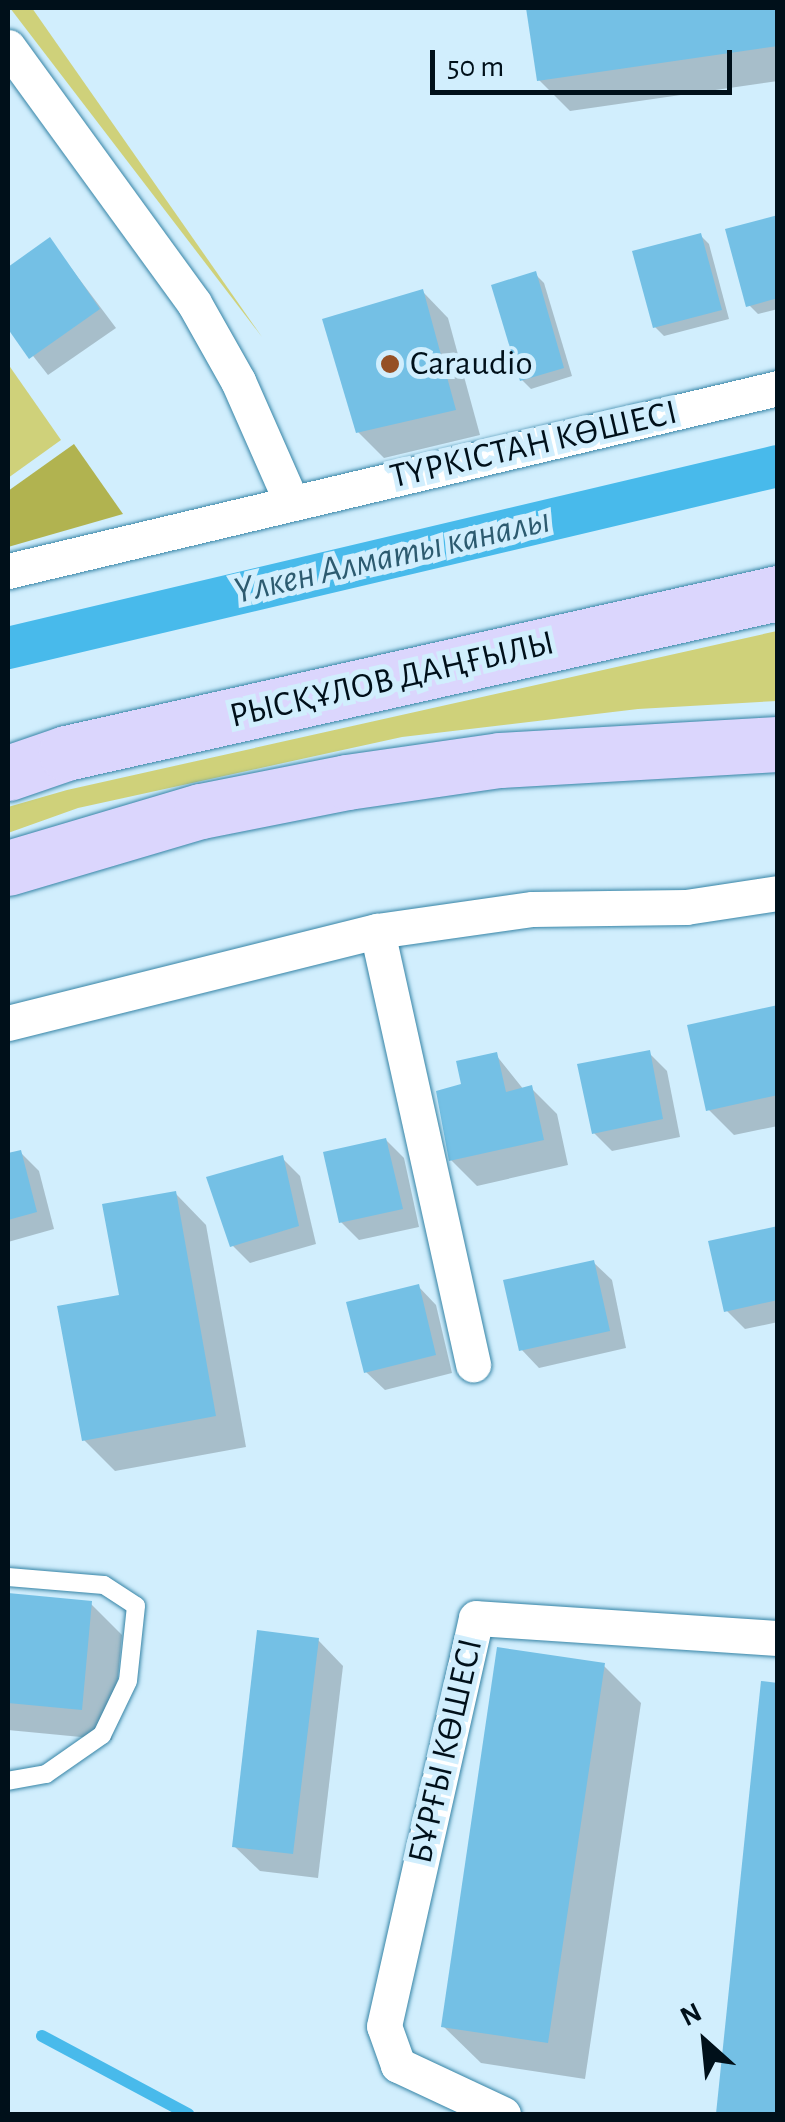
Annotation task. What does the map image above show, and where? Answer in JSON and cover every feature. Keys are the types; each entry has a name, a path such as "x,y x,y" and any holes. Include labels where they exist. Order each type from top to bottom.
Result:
{"main road":[{"name":"РЫСҚҰЛОВ ДАҢҒЫЛЫ","path":"8,773 66,753 778,594"},
{"path":"8,868 201,811 347,782 500,760 778,744"}],"street":[{"path":"8,47 194,303 238,380 292,502"},
{"name":"ТҮРКІСТАН КӨШЕСІ","path":"8,570 778,388"},
{"path":"8,1023 377,931 532,909 686,907 778,894"},
{"path":"377,931 474,1366"},
{"name":"БҰРҒЫ КӨШЕСІ","path":"502,2114 398,2065 384,2026 476,1618 778,1638"}],"lane":[{"path":"8,1577 104,1586 136,1606 128,1680 102,1736 46,1774 8,1781"}],"green space":[{"path":"10,8 32,8 262,337"},
{"path":"8,364 61,440 8,478"},
{"path":"777,631 777,701 638,709 402,737 78,808 8,833 8,807 67,790"}],"shaded area":[{"path":"74,444 123,514 8,547 8,491"}],"building":[{"path":"526,8 777,8 778,46 537,81"},
{"path":"778,215 778,298 746,307 725,229"},
{"path":"701,233 722,310 653,328 632,251"},
{"path":"50,237 100,309 29,359 8,329 8,267"},
{"path":"536,271 564,368 520,381 491,285"},
{"name":"Caraudio","path":"423,289 456,410 356,433 322,319"},
{"path":"778,1005 778,1095 706,1111 687,1025"},
{"path":"650,1050 663,1119 592,1134 577,1064"},
{"path":"497,1052 506,1092 532,1085 544,1140 449,1161 436,1091 461,1084 456,1061"},
{"path":"386,1138 403,1209 339,1223 323,1152"},
{"path":"21,1150 37,1212 8,1220 8,1153"},
{"path":"283,1155 299,1226 230,1247 206,1177"},
{"path":"176,1191 216,1416 82,1441 57,1306 119,1295 102,1204"},
{"path":"778,1226 778,1300 724,1312 708,1241"},
{"path":"594,1260 610,1331 519,1351 503,1280"},
{"path":"419,1284 436,1355 364,1373 346,1302"},
{"path":"8,1593 92,1601 82,1710 8,1703"},
{"path":"257,1630 319,1638 293,1854 232,1847"},
{"path":"497,1647 605,1663 548,2043 441,2027"},
{"path":"761,1681 778,1683 778,2114 716,2114"}],"waterway":[{"name":"Үлкен Алматы каналы","path":"8,648 778,466"},
{"path":"42,2036 188,2114"}],"place":[{"name":"Caraudio","path":"390,364"}]}
